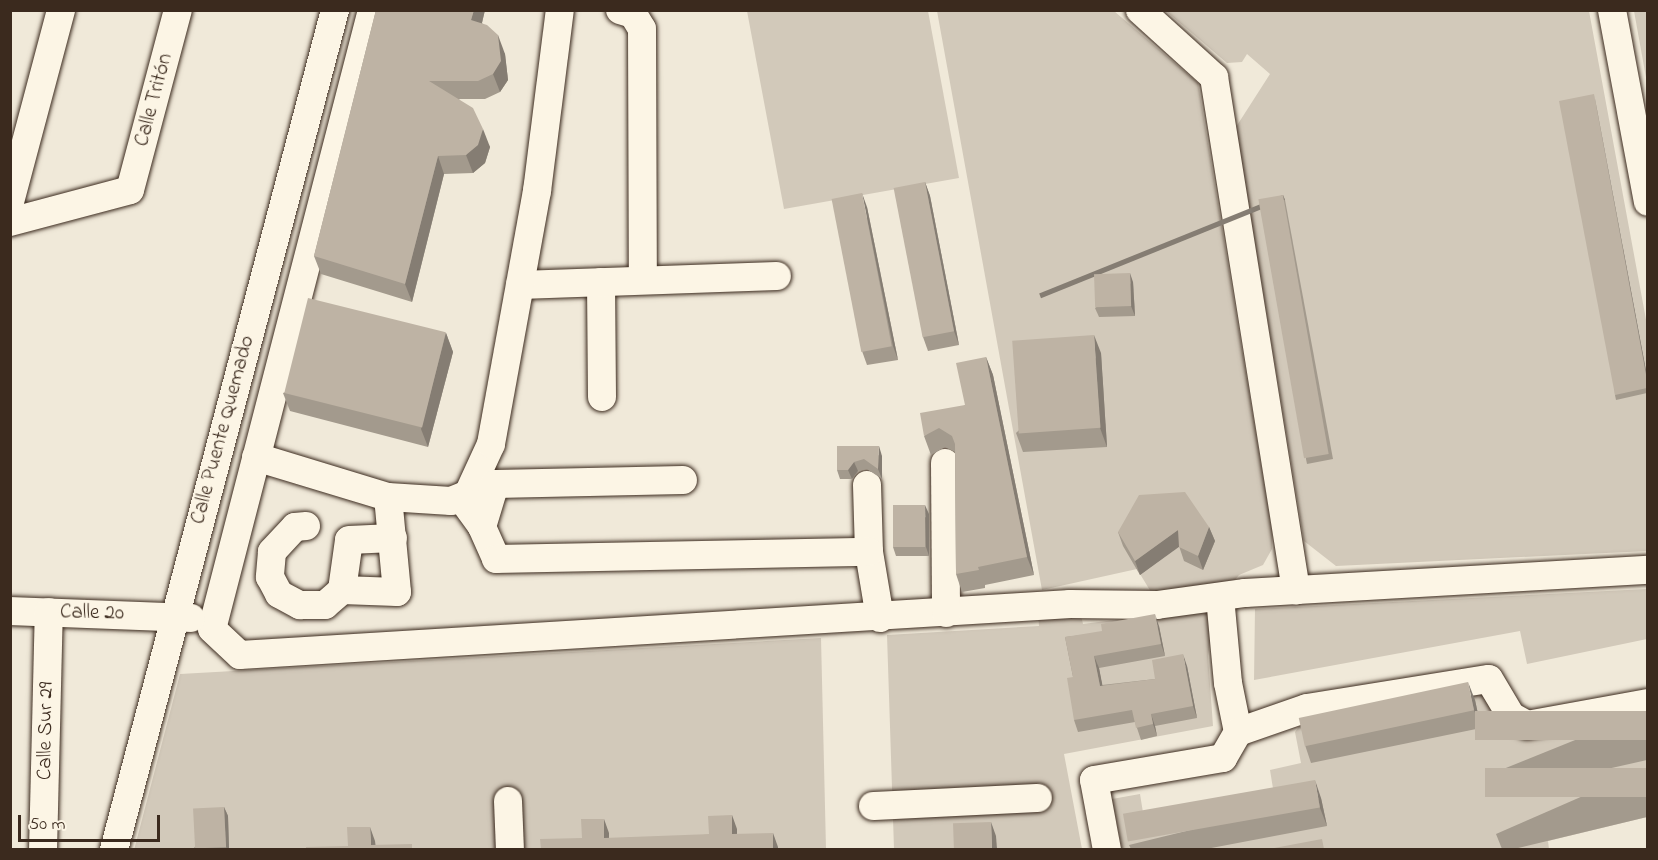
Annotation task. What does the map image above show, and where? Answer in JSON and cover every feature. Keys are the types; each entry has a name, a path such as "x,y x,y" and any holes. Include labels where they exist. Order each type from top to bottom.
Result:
{"street":[{"path":"10,202 61,10"},
{"name":"Calle Tritón","path":"10,222 130,190 178,10"},
{"name":"Calle Puente Quemado","path":"114,849 335,10"},
{"path":"212,629 372,10"},
{"path":"462,499 491,444 537,191 560,10"},
{"path":"620,10 633,14 642,29 643,280"},
{"path":"1140,10 1214,77 1296,590"},
{"path":"1612,10 1647,202"},
{"path":"520,285 777,276"},
{"path":"601,282 603,397"},
{"path":"256,457 388,497 462,499"},
{"path":"945,463 946,613"},
{"path":"482,527 495,484 683,480"},
{"path":"867,485 869,552 880,618"},
{"path":"342,590 398,592 388,497"},
{"path":"462,499 482,527 496,559 869,552"},
{"path":"306,526 295,527 272,552 270,577 279,594 300,606 325,605 342,590 349,540 393,538"},
{"name":"Calle 20","path":"10,611 174,615 199,619 240,655 880,618 1070,604 1157,605 1296,590 1647,570"},
{"path":"1220,597 1228,682 1238,732"},
{"name":"Calle Sur 29","path":"43,849 49,612"},
{"path":"1107,849 1094,780 1223,758 1238,732 1307,708 1489,679 1511,716 1527,725 1647,703"},
{"path":"873,806 1038,798"},
{"path":"508,801 510,849"}],"shaded area":[{"path":"747,11 928,11 959,178 784,209"},
{"path":"937,11 1114,11 1198,83 1272,531 1272,549 1263,565 1239,575 1230,586 1154,597 1137,569 1042,590"},
{"path":"1166,11 1589,11 1647,325 1647,551 1336,566 1304,541 1236,127 1270,74 1247,54 1242,62 1227,63"},
{"path":"1634,11 1647,11 1647,83"},
{"path":"1647,589 1647,639 1527,664 1520,631 1254,680 1255,609"},
{"path":"1079,607 1083,624 1215,607 1208,656 1213,726 1064,754 1082,849 894,849 887,635 1039,626 1038,612"},
{"path":"821,638 826,849 134,850 180,674"},
{"path":"1489,693 1494,722 1527,715 1647,731 1647,817 1548,841 1549,849 1122,849 1112,799 1140,794 1146,831 1276,807 1270,770 1301,763 1295,732 1311,710"}],"building":[{"path":"376,10 474,10 471,20 487,25 498,35 501,61 493,74 478,81 429,81 473,108 483,129 478,145 466,155 438,156 405,284 314,256"},
{"path":"1594,94 1647,380 1647,388 1615,395 1559,101"},
{"path":"925,182 954,331 923,337 894,188"},
{"path":"862,193 892,346 861,352 832,199"},
{"path":"1283,195 1329,454 1304,458 1258,199"},
{"path":"1130,273 1131,306 1095,307 1094,274"},
{"path":"308,298 446,332 422,427 284,393"},
{"path":"1094,335 1100,428 1019,433 1012,341"},
{"path":"986,357 1027,557 956,574 955,444 952,436 939,428 924,436 920,413 965,405 956,363"},
{"path":"837,446 879,446 878,469 864,459 854,462 848,470 837,470"},
{"path":"1185,492 1209,527 1198,556 1179,547 1178,530 1135,561 1118,532 1139,495"},
{"path":"893,505 925,505 925,547 893,547"},
{"path":"1155,614 1161,644 1094,656 1100,686 1155,679 1152,660 1183,654 1193,706 1151,714 1153,724 1136,728 1132,710 1074,720 1067,678 1073,677 1065,637 1102,631 1101,624"},
{"path":"1468,682 1474,710 1305,746 1299,718"},
{"path":"1475,711 1647,711 1647,740 1475,740"},
{"path":"1485,768 1647,768 1647,797 1485,797"},
{"path":"1315,780 1320,808 1128,841 1123,814"},
{"path":"224,807 226,847 195,849 193,809"},
{"path":"732,815 732,834 773,833 773,849 541,849 540,839 582,838 581,819 604,819 604,838 709,834 708,816"},
{"path":"991,822 992,849 954,850 953,823"},
{"path":"347,827 370,827 371,845 412,844 412,849 306,849 306,847 348,846"},
{"path":"1322,839 1324,849 1269,849"}]}
